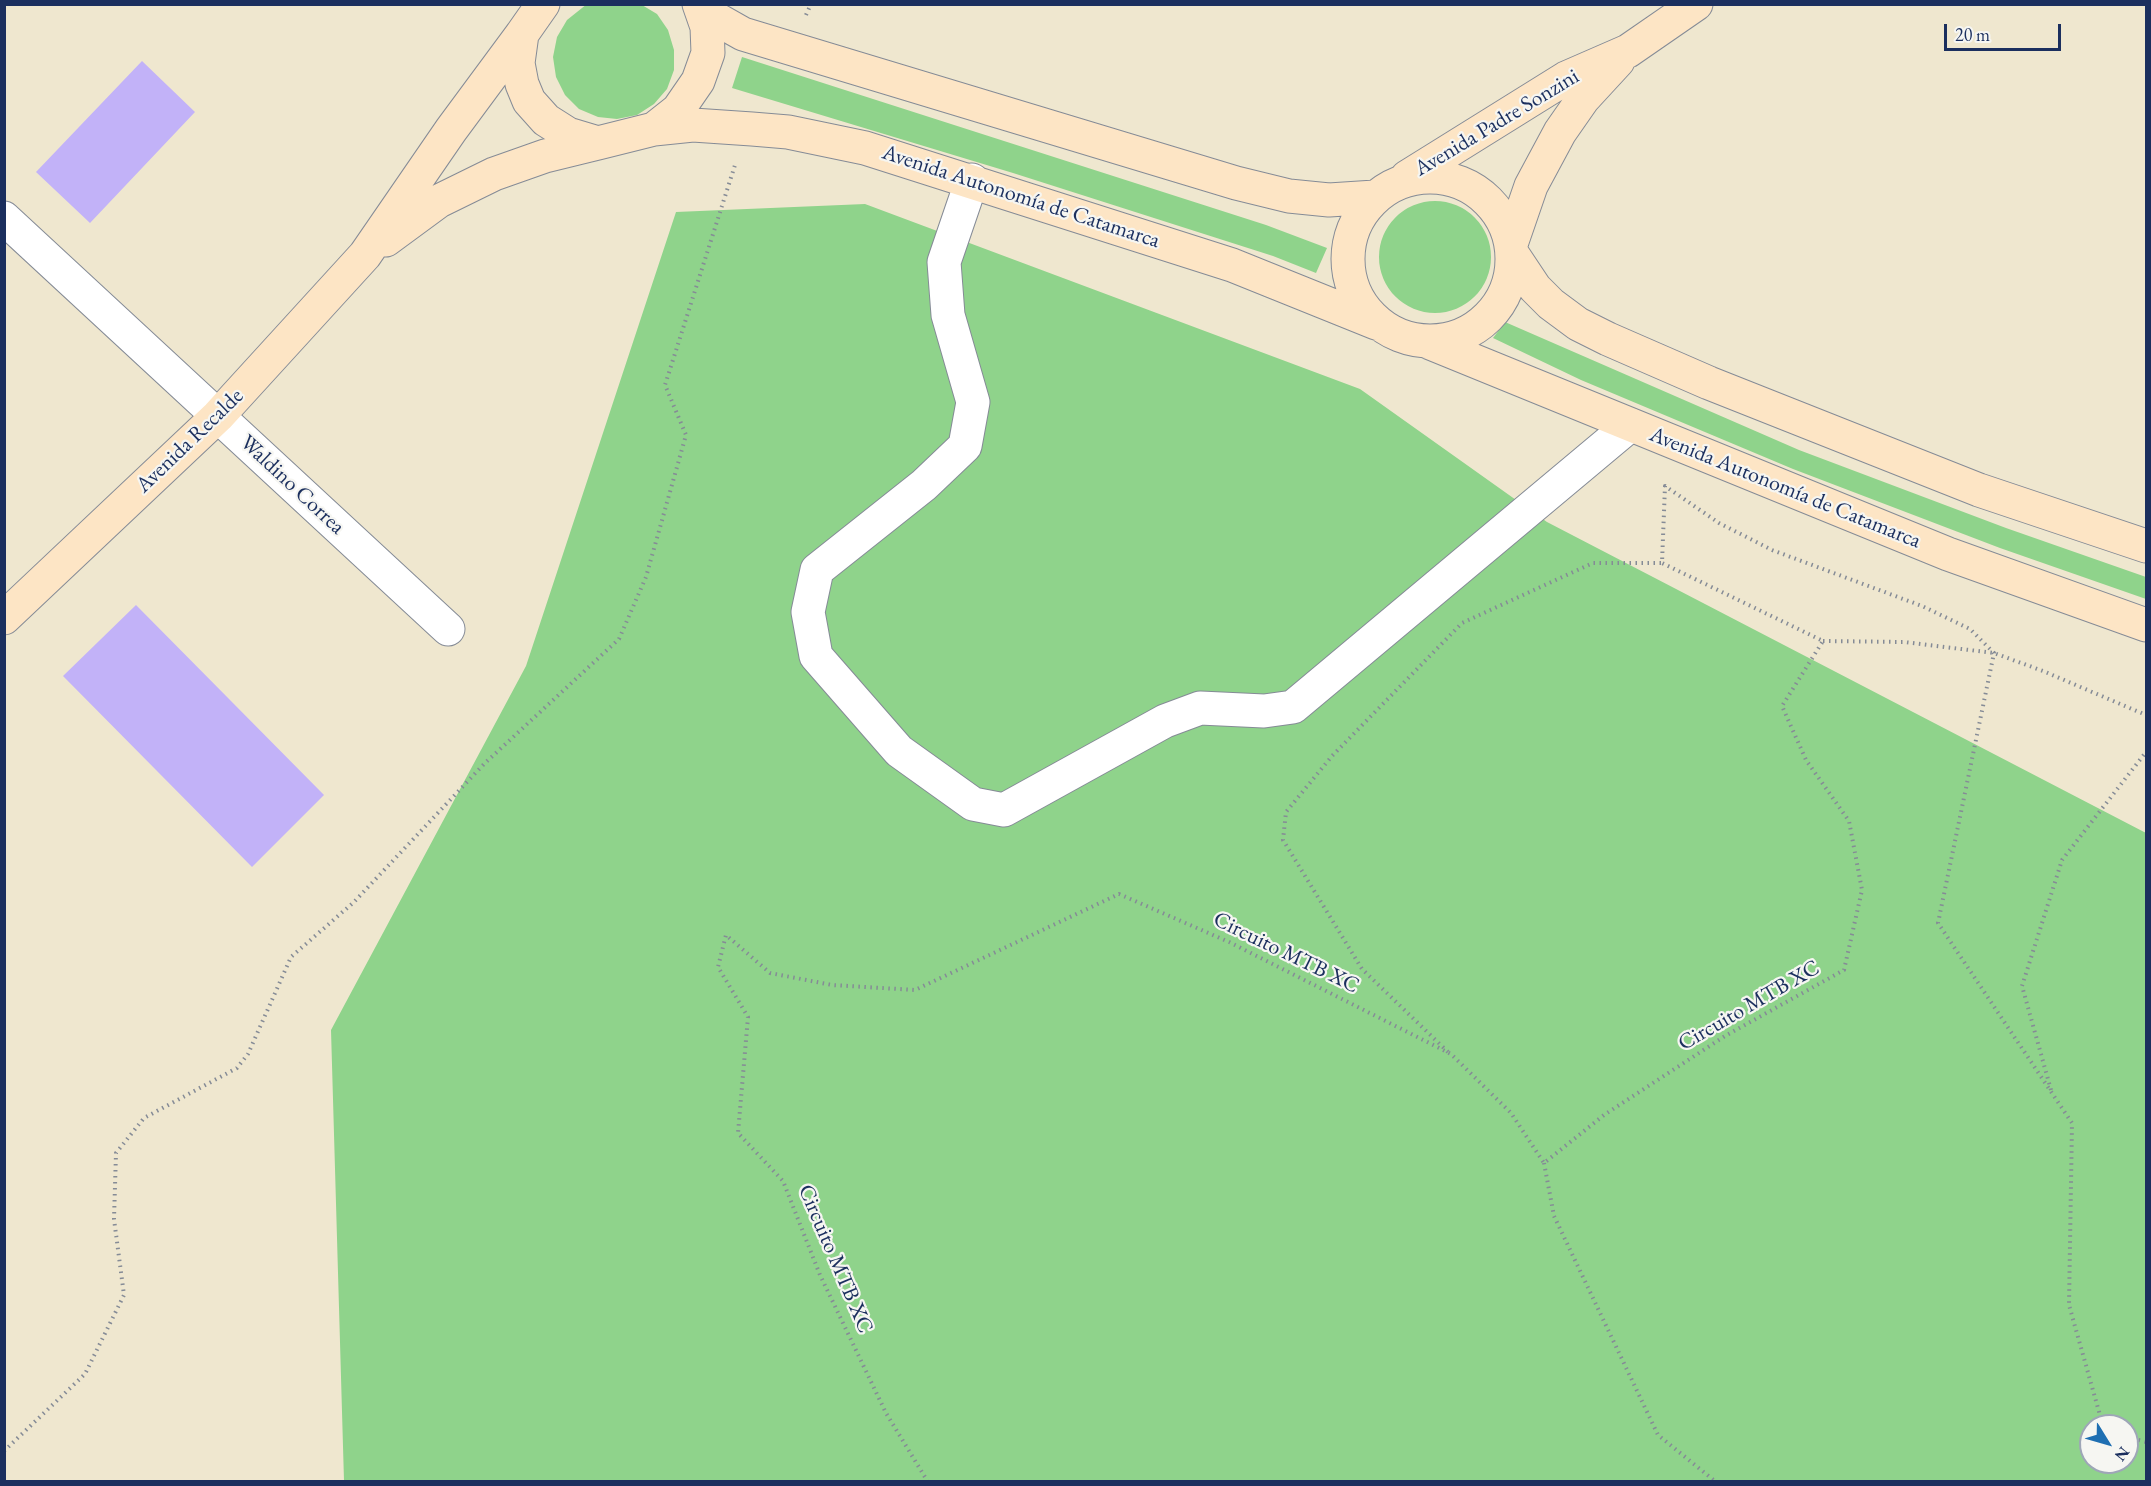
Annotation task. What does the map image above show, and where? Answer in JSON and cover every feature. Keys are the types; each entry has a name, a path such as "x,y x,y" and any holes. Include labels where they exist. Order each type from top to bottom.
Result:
{"main road":[{"name":"Avenida Recalde","path":"4,618 218,416 365,255 451,130 543,4"},
{"name":"Avenida Padre Sonzini","path":"1387,189 1566,78 1628,51 1696,4"},
{"path":"701,8 743,34 1236,183 1289,196 1329,200 1434,177 1451,178 1475,189 1494,206 1508,230 1512,250 1510,281 1503,297 1481,325 1456,338 1428,342 1376,322 1358,301 1348,274 1348,246 1357,219 1387,189"},
{"path":"654,129 678,110 698,81 708,53 701,8"},
{"path":"522,34 518,63 522,84 529,101 546,120 568,134 598,143"},
{"name":"Avenida Padre Sonzini","path":"1512,250 1531,186 1560,132 1583,99 1628,51"},
{"name":"Avenida Autonomía de Catamarca","path":"654,129 693,125 788,132 864,148 972,180 1232,264 1376,322"},
{"name":"Avenida Recalde","path":"365,255 439,201 494,174 545,156 654,129"},
{"path":"1512,250 1535,288 1551,304 1578,324 1608,339 1709,383 1979,490 2146,546"},
{"name":"Avenida Autonomía de Catamarca","path":"1428,342 1948,554 2146,625"}],"street":[{"path":"972,180 944,262 948,315 974,402 965,446 924,485 817,570 808,612 816,656 899,751 973,804 1004,810 1165,722 1200,708 1264,711 1293,707 1630,425"},
{"name":"Waldino Correa","path":"4,218 448,629"}],"path":[{"path":"790,48 811,4"},
{"path":"4,1451 85,1374 124,1295 114,1220 117,1154 144,1118 237,1068 248,1054 291,957 354,902 484,764 619,639 646,577 686,435 665,385 734,167 752,129"},
{"path":"1662,563 1665,486 1719,523 1772,550 1922,606 1970,629 1994,653"},
{"path":"1450,1054 1362,969 1283,840 1286,812 1332,756 1462,622 1593,562 1662,563 1823,642 1904,642 1994,653 2043,670 2146,715"},
{"name":"Circuito MTB XC","path":"928,1482 881,1403 820,1275 783,1180 738,1133 748,1017 718,967 726,935 770,974 832,985 915,990 1119,894 1229,942 1450,1054 1511,1113 1544,1163 1604,1115 1725,1036 1844,970 1862,890 1849,821 1806,760 1782,706 1823,642"},
{"path":"1994,653 1938,923 2072,1123 2069,1305 2100,1414"},
{"path":"2052,1094 2022,986 2062,860 2146,752"},
{"path":"1544,1163 1554,1216 1658,1435 1716,1482"}],"green space":[{"path":"587,4 642,5 657,14 668,30 674,50 674,70 667,89 654,104 637,115 617,119 598,117 579,109 565,95 556,77 553,57 557,37 567,20"},
{"path":"742,57 1266,225 1327,248 1316,273 1273,256 1013,173 732,88"},
{"path":"1435,201 1456,205 1475,217 1487,236 1491,257 1487,278 1475,297 1456,309 1435,313 1414,309 1395,297 1383,278 1379,257 1383,236 1395,217 1414,205"},
{"path":"865,204 1360,389 1547,522 2146,833 2146,1481 344,1481 331,1030 526,666 676,212"},
{"path":"1505,322 1799,450 2006,528 2146,577 2146,599 2000,548 1793,469 1581,380 1493,338"}],"building":[{"path":"142,61 195,112 90,223 36,172"},
{"path":"136,605 324,795 252,867 63,676"}]}
